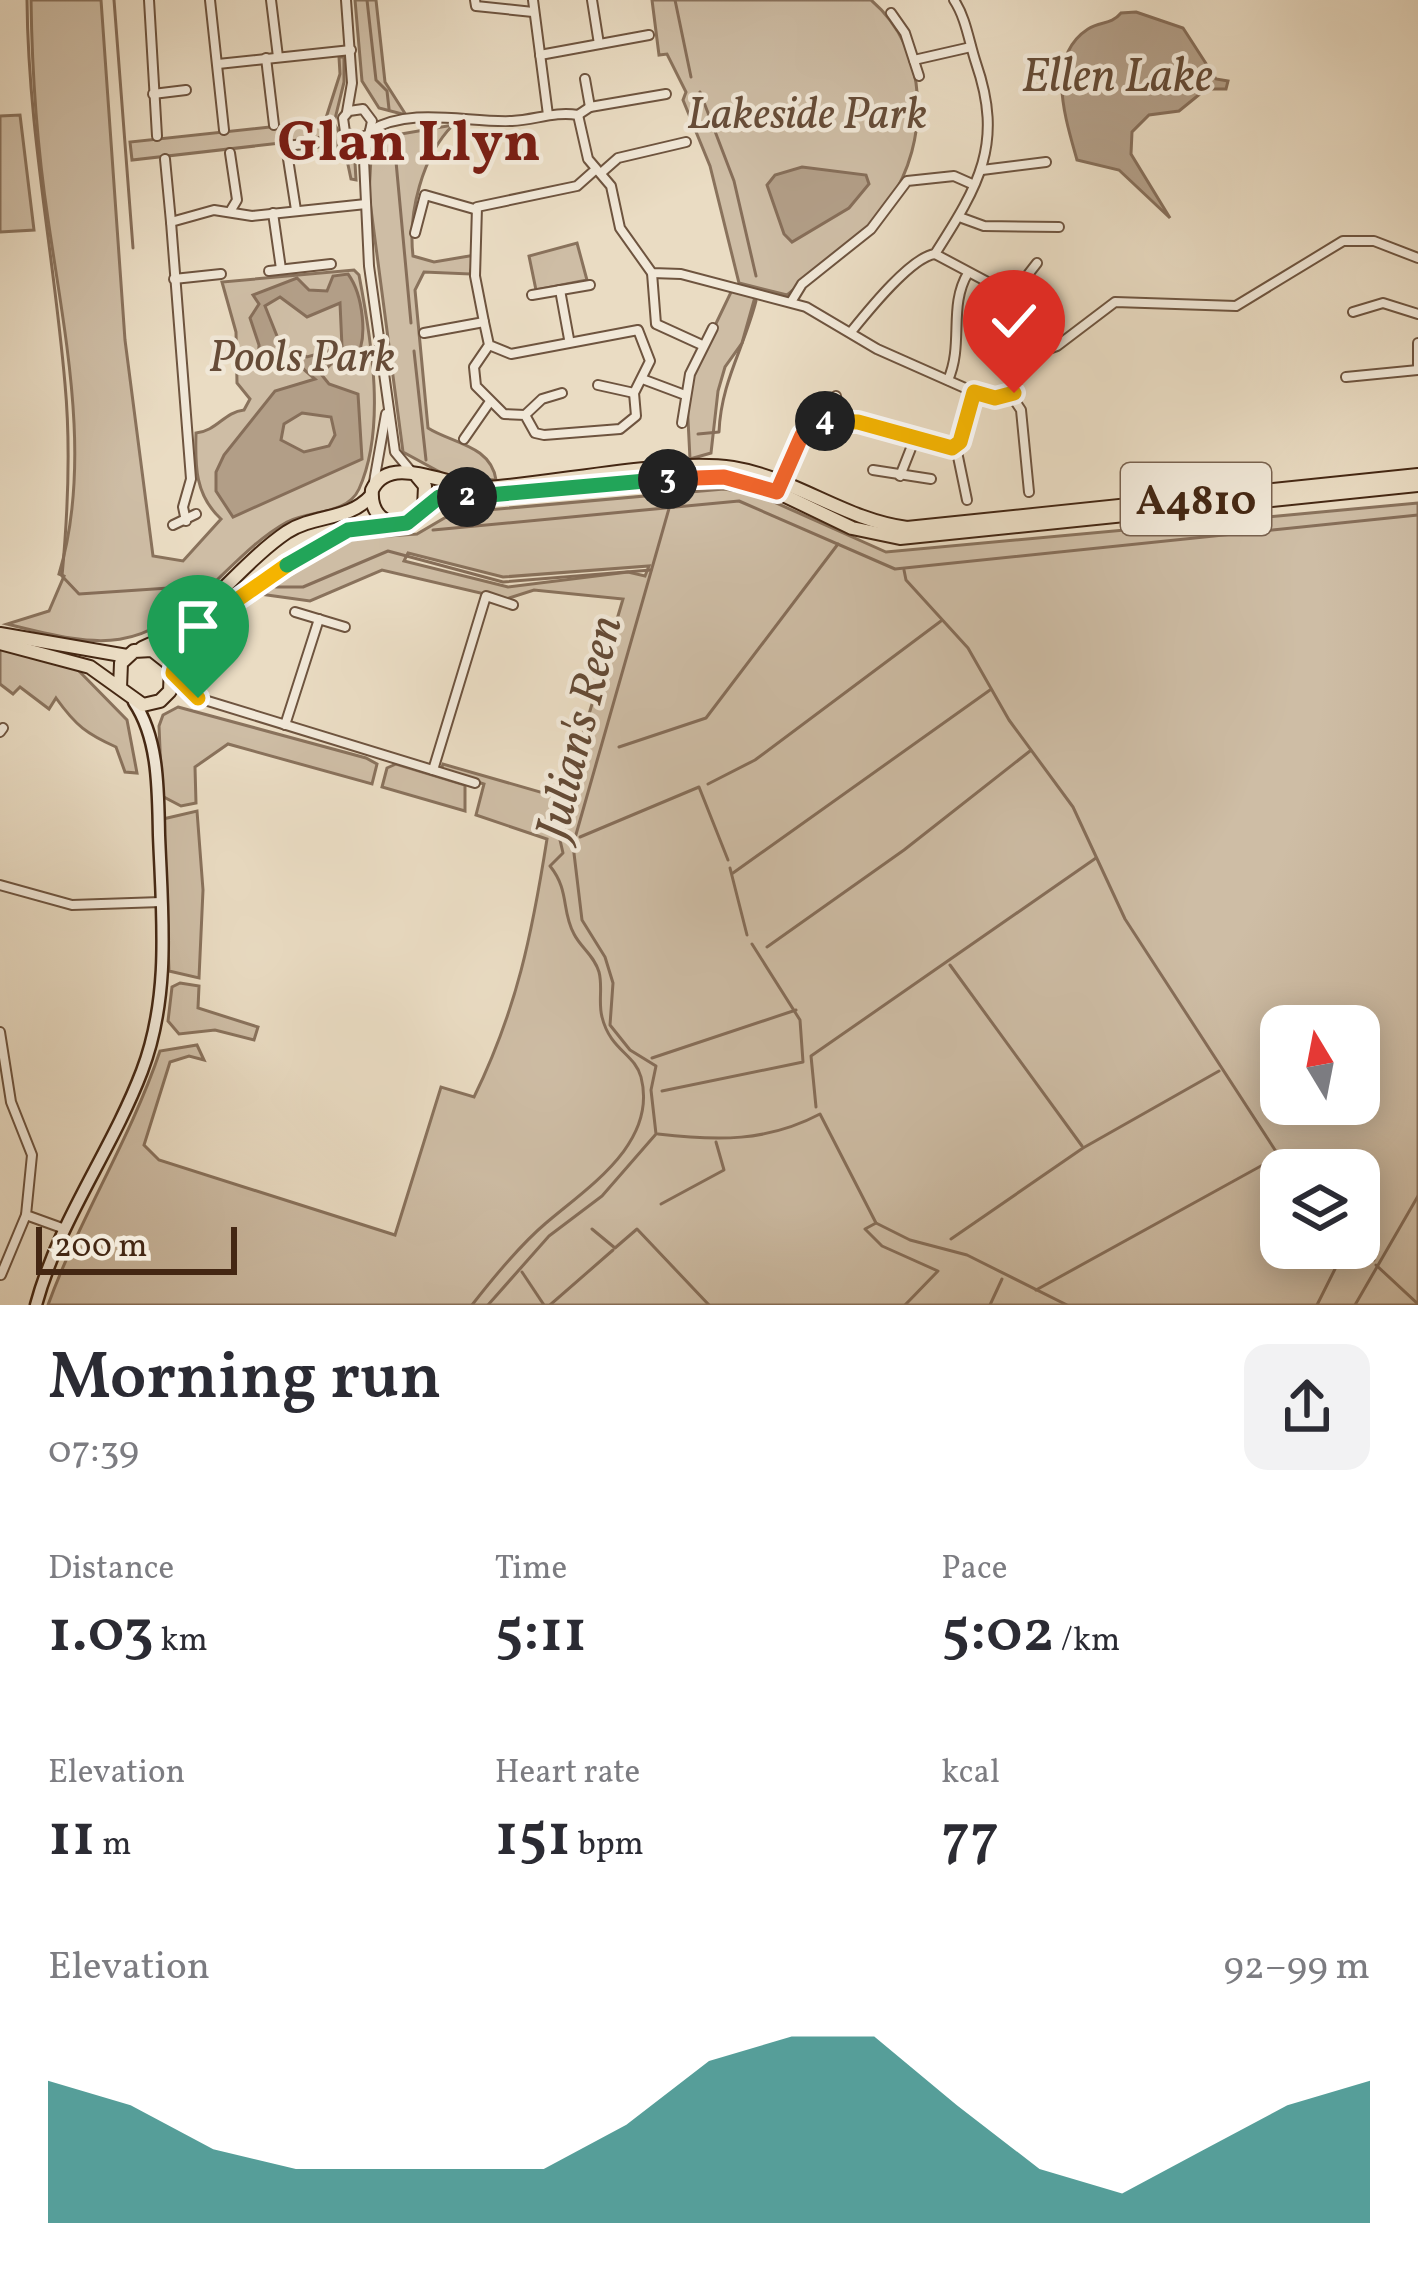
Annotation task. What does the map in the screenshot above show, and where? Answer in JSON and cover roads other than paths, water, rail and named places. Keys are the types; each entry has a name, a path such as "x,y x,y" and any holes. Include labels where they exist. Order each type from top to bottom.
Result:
{"main road":[{"name":"A4810","path":"413,472 452,486 485,488 718,466 860,518 907,528 1418,475"},
{"path":"0,643 71,659 120,688 134,702 162,699 181,639 223,605 334,535 420,515 427,493 413,472 392,470 349,513 293,528 172,629 131,654 118,671 120,688"},
{"name":"A4810","path":"420,515 439,497 481,498 724,477 780,487 852,528 900,538 1418,485"},
{"path":"372,490 380,517 393,524"},
{"path":"0,634 131,654 160,652 173,672"}],"street":[{"path":"149,0 157,136"},
{"path":"210,0 224,130"},
{"path":"271,0 278,57"},
{"path":"346,0 352,83 343,128 364,160"},
{"path":"475,0 476,6 534,12"},
{"path":"533,0 548,115"},
{"path":"592,0 598,44"},
{"path":"935,254 962,218 991,135 984,80 954,0"},
{"path":"891,13 919,76"},
{"path":"540,55 649,35"},
{"path":"914,60 971,47"},
{"path":"218,64 351,50"},
{"path":"266,58 274,124"},
{"path":"585,79 590,107"},
{"path":"352,83 369,114 366,203 387,406 395,452 413,472"},
{"path":"153,94 186,90"},
{"path":"352,138 386,123 578,115 590,107 666,94"},
{"path":"346,113 369,114 386,123"},
{"path":"578,115 598,172 610,186 621,231 652,273 656,324"},
{"path":"296,211 286,146 321,142"},
{"path":"416,233 425,195 474,209 577,186 613,160 686,142"},
{"path":"230,153 237,200 231,210"},
{"path":"165,159 191,479 183,507 186,521"},
{"path":"982,170 1046,162"},
{"path":"791,302 802,284 871,229 907,181 954,176 972,184"},
{"path":"171,222 194,213 273,214 366,203"},
{"path":"474,209 479,252 475,276 489,345 474,373 479,392 508,415 525,415 542,399 562,393"},
{"path":"273,214 281,269"},
{"path":"962,218 985,226 1059,227"},
{"path":"1029,492 1022,410 1012,394 1023,358 1057,346 1107,305 1236,306 1352,239 1374,241 1418,258"},
{"path":"850,332 923,256 935,254 1012,295 1037,263"},
{"path":"269,271 331,264"},
{"path":"948,380 958,355 956,293 968,272"},
{"path":"652,273 681,274 791,302 974,392 1012,394"},
{"path":"174,279 221,274"},
{"path":"532,295 590,285"},
{"path":"560,290 569,339"},
{"path":"1353,312 1382,303 1418,314"},
{"path":"424,333 484,322"},
{"path":"643,333 656,324"},
{"path":"656,324 702,344"},
{"path":"489,345 511,354 628,328 643,333"},
{"path":"682,423 685,395 702,344 713,328"},
{"path":"525,415 539,435 620,429 636,416 634,393 645,380 650,361 643,333"},
{"path":"1346,377 1418,369 1418,343"},
{"path":"645,380 685,395"},
{"path":"598,386 634,393"},
{"path":"967,500 956,447 974,392"},
{"path":"826,421 836,396"},
{"path":"464,439 489,403"},
{"path":"372,490 387,406"},
{"path":"780,487 802,435 826,421 858,422 956,447"},
{"path":"900,476 915,438"},
{"path":"873,470 931,479"},
{"path":"172,525 196,514"},
{"path":"433,770 486,596 513,605"},
{"path":"295,612 345,627"},
{"path":"285,725 320,620"},
{"path":"173,672 188,693"},
{"path":"149,728 162,699 188,693 475,783"},
{"path":"36,1305 62,1228 143,1069 159,1009 161,902 149,728 134,702"},
{"path":"0,886 72,905 161,902"},
{"path":"0,1032 11,1102 33,1167 26,1215 1,1275"},
{"path":"26,1215 62,1228"}],"water":[{"name":"Ellen Lake","path":"1136,12 1183,28 1216,79 1228,81 1226,89 1206,89 1179,111 1149,115 1132,132 1131,154 1170,218 1119,170 1077,160 1064,107 1062,71 1075,41 1121,13"},
{"path":"802,167 866,175 869,184 849,208 792,242 784,234 767,185 775,175"},
{"path":"348,274 353,282 362,317 362,341 354,361 331,364 321,374 329,384 358,394 362,459 233,517 216,491 216,472 224,455 275,391 315,379 293,360 258,370 259,345 250,318 259,304 253,295 297,278 309,290 327,291 333,276","holes":["280,297 307,317 340,303 342,347 307,357 281,346 265,306","302,413 331,417 335,435 329,446 304,452 281,440 284,424"]}],"waterway":[{"path":"27,0 32,97 67,408 62,576 79,594 184,587"},
{"path":"114,0 133,248"},
{"path":"367,0 376,80 387,91 389,109"},
{"path":"675,0 691,77"},
{"path":"700,92 734,181 756,276"},
{"path":"394,140 411,323"},
{"path":"698,434 719,432 728,381 756,301"},
{"path":"414,351 426,460"},
{"path":"433,530 739,501 895,569 1418,515"},
{"name":"Julian's Reen","path":"488,1305 549,1236 602,1196 656,1134 651,1090 656,1066 630,1050 610,1025 613,983 605,957 582,920 573,845 670,505"},
{"path":"619,747 706,718 838,544"},
{"path":"276,587 303,587 388,551 503,582 651,570"},
{"path":"904,570 906,580 968,648 1009,720 1073,807 1125,919 1274,1149"},
{"path":"708,784 755,760 941,621"},
{"path":"733,873 990,690"},
{"path":"767,947 904,850 1030,751"},
{"path":"580,837 699,787 728,860"},
{"path":"472,1305 526,1241 616,1161 639,1123 644,1101 634,1063 606,1028 599,972 574,934 550,866 563,853 560,840 568,819"},
{"path":"816,1107 811,1056 1096,858"},
{"path":"730,868 747,935"},
{"path":"662,1091 803,1062 800,1020 752,944"},
{"path":"950,965 1082,1146"},
{"path":"652,1058 796,1010"},
{"path":"951,1239 1083,1148 1219,1071"},
{"path":"658,1134 741,1137 781,1130 820,1114 876,1223"},
{"path":"661,1204 724,1170 716,1142"},
{"path":"1036,1290 1260,1166"},
{"path":"1355,1305 1418,1196"},
{"path":"905,1305 938,1271 882,1246 865,1229 876,1223 910,1240 967,1255 1067,1305"},
{"path":"592,1229 615,1248 637,1229 709,1305"},
{"path":"550,1305 613,1250"},
{"path":"1317,1305 1335,1269"},
{"path":"1380,1269 1418,1304"},
{"path":"522,1272 544,1305"},
{"path":"990,1305 1002,1279"}],"district":[{"name":"Glan Llyn","path":"409,140"}],"park label":[{"name":"Lakeside Park","path":"807,112"},
{"name":"Pools Park","path":"302,355"}]}
